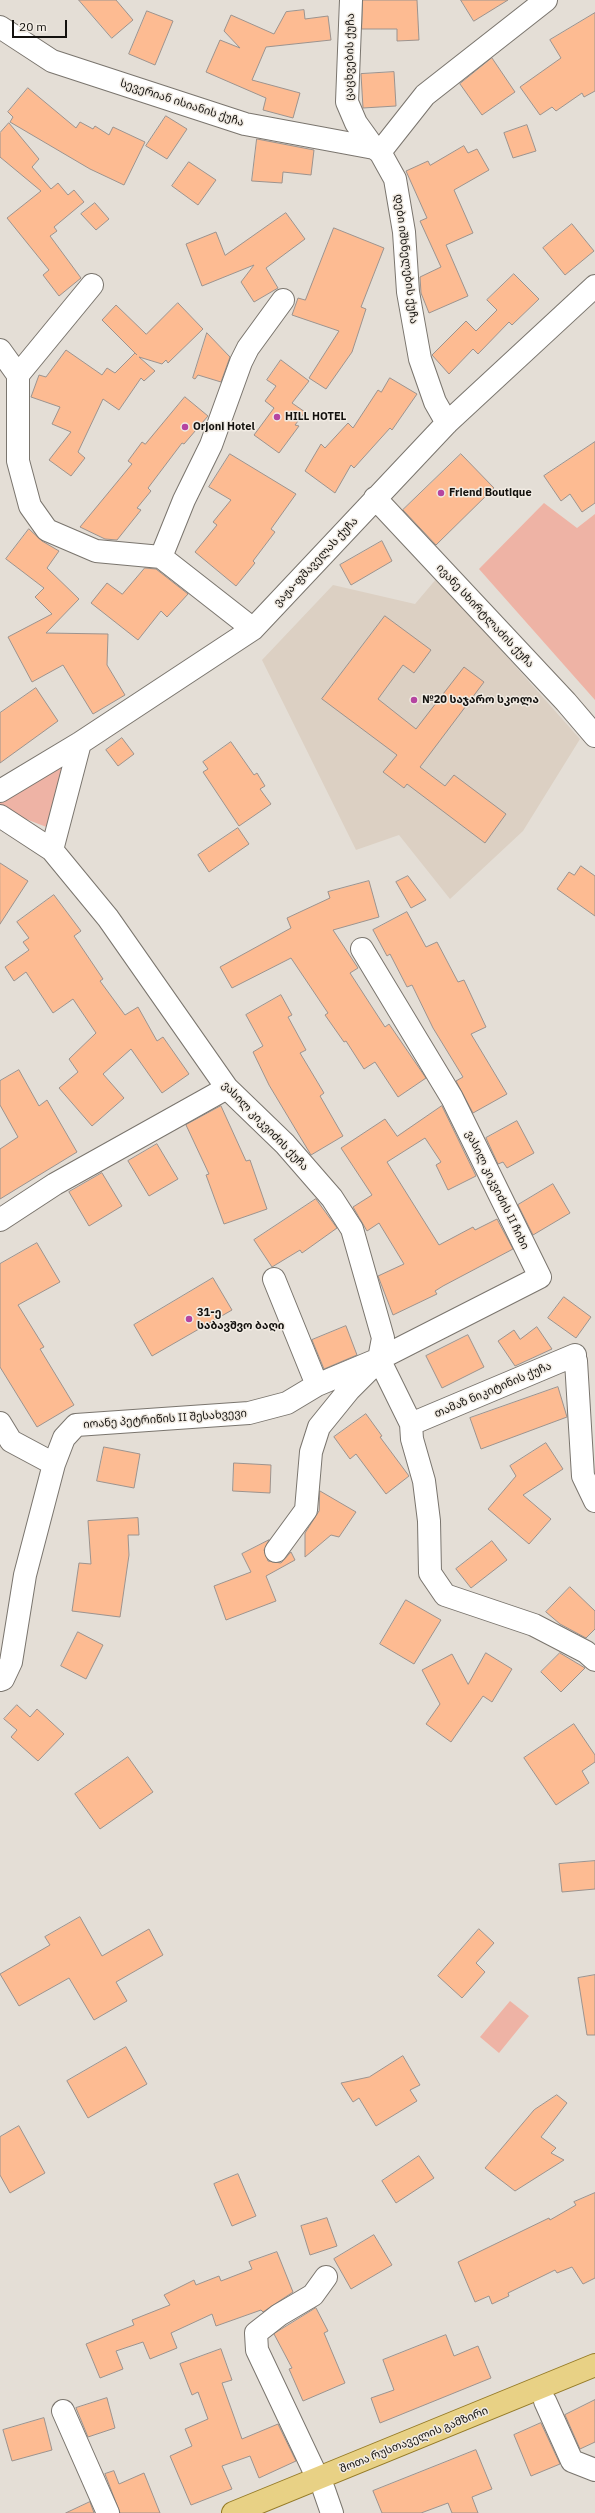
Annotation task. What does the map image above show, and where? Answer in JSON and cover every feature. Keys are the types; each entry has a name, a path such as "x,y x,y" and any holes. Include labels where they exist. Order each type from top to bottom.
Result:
{"main road":[{"name":"შოთა რუსთაველის გამზირი","path":"270,2513 321,2485 595,2365"},
{"name":"შოთა რუსთაველის გამზირი","path":"233,2513 321,2485 545,2401 595,2379"}],"street":[{"name":"ცაცხვების ქუჩა","path":"351,0 347,102 356,123 377,150"},
{"path":"377,150 425,95 546,0"},
{"name":"სევერიან ისიანის ქუჩა","path":"0,27 52,61 245,124 377,150"},
{"name":"დები იშხნელების ქუჩა","path":"377,150 395,179 404,232 408,292 420,359 435,402 447,423"},
{"path":"92,285 18,374 9,458 30,506 47,530 96,551 161,557 253,630"},
{"name":"ვაჟა-ფშაველას ქუჩა","path":"0,790 80,743 253,630 375,498 447,423 595,286"},
{"path":"161,557 184,500 212,445 241,362 248,348 283,300"},
{"path":"0,350 18,374"},
{"name":"ივანე სხირტლაძის ქუჩა","path":"375,498 566,702 595,736"},
{"path":"52,850 80,743"},
{"name":"ვასილ კიკვიძის ქუჩა","path":"0,816 52,850 108,918 227,1088 285,1144 332,1198 352,1229 383,1338 379,1359"},
{"name":"ვასილ კიკვიძის II ჩიხი","path":"362,949 452,1098 540,1277 379,1359"},
{"path":"0,1220 55,1184 227,1088"},
{"path":"274,1279 317,1385"},
{"name":"თამაზ ნიკიტინის ქუჩა","path":"411,1424 575,1358 583,1476 595,1501"},
{"path":"276,1551 306,1510 311,1452 320,1427 349,1390 379,1359 411,1424 412,1439 424,1481 429,1527 430,1573 445,1596 534,1625 586,1652 595,1660"},
{"name":"იოანე პეტრიწის II შესახვევი","path":"0,1680 3,1679 11,1662 25,1575 54,1464 64,1438 76,1426 249,1413 287,1403 317,1385 379,1359"},
{"path":"0,1424 11,1441 54,1464"},
{"path":"326,2277 313,2295 279,2315 256,2333 257,2350 321,2485 332,2513"},
{"path":"545,2401 572,2461 595,2470"},
{"path":"63,2411 108,2513"}],"shaded area":[{"path":"544,503 577,528 595,514 595,700 479,569"},
{"name":"№20 საჯარო სკოლა","path":"437,578 580,739 523,831 450,899 399,835 356,850 262,660 333,585 415,604"},
{"path":"66,761 49,828 0,809 0,796"},
{"path":"510,2001 529,2016 499,2053 480,2037"}],"building":[{"path":"79,0 116,0 133,20 112,38"},
{"path":"363,0 417,0 419,40 397,41 397,29 362,29"},
{"path":"461,0 508,0 474,21"},
{"path":"304,10 305,19 328,16 331,40 266,47 252,80 300,93 293,118 263,110 266,98 206,72 220,40 240,48 224,31 231,15 274,34 286,12"},
{"path":"147,11 173,21 155,65 129,54"},
{"path":"595,13 595,91 584,97 582,93 556,111 552,107 540,115 520,87 561,58 550,40"},
{"path":"492,58 515,92 482,115 460,84"},
{"path":"394,72 396,106 363,108 361,74"},
{"path":"28,88 76,128 80,122 93,129 95,126 109,135 113,127 145,142 124,185 90,169 10,122 13,117 8,112"},
{"path":"166,116 187,129 167,159 146,146"},
{"path":"9,123 39,159 32,167 51,189 58,183 68,195 74,190 84,202 54,227 57,231 50,236 81,278 59,296 43,275 49,270 7,218 41,191 0,157 0,133"},
{"path":"527,125 536,151 513,158 504,133"},
{"path":"257,139 314,150 311,175 283,172 282,183 252,181"},
{"path":"464,146 468,153 477,149 489,170 454,190 473,233 446,245 468,296 429,313 421,293 420,277 441,267 420,221 427,218 406,171 428,161 430,165"},
{"path":"189,162 216,180 198,205 172,186"},
{"path":"95,203 109,219 96,230 81,214"},
{"path":"286,213 305,239 266,268 278,288 254,302 241,282 254,265 202,286 186,244 216,232 225,255"},
{"path":"572,224 594,251 565,275 543,248"},
{"path":"334,228 384,248 361,307 366,309 352,352 326,389 309,378 339,331 292,315 298,298 305,300"},
{"path":"514,274 539,299 512,325 509,322 478,354 473,349 449,374 432,355 466,321 476,331 497,310 487,300"},
{"path":"178,303 203,329 168,363 166,360 162,364 139,357 155,371 144,381 141,378 119,410 103,399 78,452 85,458 71,476 49,460 71,432 52,424 60,407 31,397 39,375 46,377 66,350 102,375 107,368 115,373 135,353 102,320 116,305 146,334"},
{"path":"207,333 230,357 221,382 198,375 195,379 193,378"},
{"path":"281,360 309,381 292,403 305,412 295,425 299,426 279,453 254,435 274,408 265,401 276,386 267,380"},
{"path":"390,378 417,394 392,430 390,428 354,468 351,465 335,493 305,471 321,444 325,448 348,423 353,428 378,390 381,392"},
{"path":"185,397 208,416 184,444 182,443 148,488 151,491 137,508 141,510 117,540 105,539 80,527 132,464 128,461 142,442 145,444"},
{"path":"595,442 595,503 582,512 570,494 561,501 544,476"},
{"path":"230,454 296,494 271,529 275,532 253,561 255,563 236,586 195,552 217,525 213,522 231,500 209,487"},
{"path":"461,454 494,488 436,545 403,510"},
{"path":"29,529 42,541 59,551 47,568 79,599 46,633 108,634 107,665 125,695 93,714 63,665 32,682 8,637 52,614 35,597 44,588 6,559"},
{"path":"382,541 392,561 351,585 340,565"},
{"path":"145,568 156,569 188,594 167,617 161,611 138,640 91,603 107,583 122,594"},
{"path":"385,616 431,650 414,673 403,665 378,699 416,729 464,667 484,682 420,767 445,786 454,775 506,814 485,843 407,784 404,788 383,772 397,755 322,699"},
{"path":"36,688 58,721 0,763 0,713"},
{"path":"122,738 134,754 118,766 106,750"},
{"path":"231,742 254,775 257,773 265,786 260,789 271,804 239,826 203,772 208,769 203,762"},
{"path":"238,828 249,844 209,872 198,855"},
{"path":"0,863 28,881 0,924"},
{"path":"581,866 595,876 595,916 557,889 569,872 574,875"},
{"path":"408,876 426,900 411,908 396,882"},
{"path":"369,881 379,917 333,930 358,968 350,973 385,1027 389,1024 426,1078 398,1097 375,1062 364,1069 346,1041 344,1042 325,1015 328,1013 291,958 232,988 220,967 291,928 287,918 330,898 328,892"},
{"path":"54,895 81,931 74,936 103,979 100,981 125,1015 138,1007 157,1041 163,1037 189,1074 162,1093 131,1049 103,1074 124,1098 92,1126 59,1088 78,1072 69,1059 96,1033 73,999 53,1013 26,972 14,981 5,967 29,950 23,942 29,938 17,922"},
{"path":"407,912 426,947 437,942 458,982 464,980 486,1027 471,1034 507,1094 473,1113 456,1081 463,1077 433,1028 412,985 407,987 390,954 387,956 373,930"},
{"path":"281,995 292,1015 288,1017 306,1050 300,1053 324,1093 320,1096 343,1136 311,1155 269,1085 253,1052 263,1046 246,1015"},
{"path":"19,1070 39,1106 47,1100 77,1152 0,1199 0,1149 18,1137 0,1105 0,1081"},
{"path":"221,1106 246,1161 250,1160 267,1209 224,1224 206,1175 209,1174 186,1125"},
{"path":"442,1106 476,1176 448,1190 436,1165 441,1162 425,1138 387,1162 439,1245 473,1227 475,1230 497,1219 513,1249 443,1286 435,1291 437,1294 393,1315 378,1276 404,1264 379,1223 367,1231 353,1207 372,1195 341,1148 385,1119 397,1136"},
{"path":"517,1121 534,1153 507,1168 503,1162 498,1164 486,1138"},
{"path":"157,1144 178,1179 149,1196 128,1161"},
{"path":"102,1173 122,1206 89,1226 69,1192"},
{"path":"553,1184 570,1213 533,1235 518,1205"},
{"path":"316,1199 337,1228 302,1253 300,1250 272,1267 254,1240"},
{"path":"37,1243 60,1282 18,1305 44,1347 40,1349 74,1405 37,1427 0,1367 0,1264"},
{"path":"213,1278 232,1310 152,1356 134,1325"},
{"path":"564,1297 591,1317 576,1338 548,1318"},
{"path":"346,1326 357,1355 324,1369 312,1340"},
{"path":"537,1327 552,1349 515,1366 498,1341 514,1330 520,1339"},
{"path":"468,1335 484,1367 442,1388 426,1356"},
{"path":"558,1387 567,1417 481,1449 470,1418"},
{"path":"366,1414 382,1436 380,1437 409,1476 386,1494 356,1454 350,1459 334,1437"},
{"path":"546,1443 563,1469 523,1495 551,1519 529,1544 488,1509 516,1476 510,1466"},
{"path":"104,1447 140,1454 134,1488 97,1481"},
{"path":"234,1463 271,1465 270,1493 233,1491"},
{"path":"320,1491 356,1512 339,1537 331,1535 305,1557 305,1533 319,1511"},
{"path":"138,1518 139,1535 128,1535 129,1555 120,1617 72,1611 79,1563 91,1564 88,1521"},
{"path":"269,1540 264,1550 268,1561 281,1563 291,1552 295,1560 266,1576 276,1601 226,1620 214,1586 251,1572 242,1554"},
{"path":"492,1541 507,1560 471,1588 456,1569"},
{"path":"570,1587 595,1611 595,1629 586,1638 560,1624 546,1612"},
{"path":"406,1600 441,1620 414,1664 380,1644"},
{"path":"78,1632 103,1645 86,1679 61,1666"},
{"path":"486,1653 512,1669 492,1702 483,1696 451,1742 426,1724 440,1704 422,1670 452,1654 468,1684"},
{"path":"560,1653 585,1668 561,1692 541,1672"},
{"path":"17,1705 30,1717 37,1709 64,1734 38,1761 11,1737 17,1730 4,1719"},
{"path":"574,1724 595,1755 595,1762 582,1771 589,1783 556,1805 524,1758"},
{"path":"128,1757 153,1792 100,1829 75,1794"},
{"path":"595,1861 595,1889 562,1892 559,1864"},
{"path":"80,1917 102,1956 149,1929 163,1955 116,1982 127,2001 94,2020 69,1978 19,2006 0,1974 50,1945 45,1937"},
{"path":"479,1929 494,1943 476,1963 485,1972 462,1998 438,1976"},
{"path":"595,1975 595,2035 587,2035 578,1978"},
{"path":"126,2047 147,2084 88,2118 67,2081"},
{"path":"403,2056 420,2085 410,2090 417,2101 376,2126 359,2098 353,2102 341,2083 369,2077"},
{"path":"557,2095 567,2103 541,2137 556,2148 551,2153 564,2160 515,2191 485,2168 534,2110"},
{"path":"19,2126 45,2173 10,2193 0,2175 0,2137"},
{"path":"419,2156 434,2178 396,2203 382,2181"},
{"path":"238,2174 256,2216 232,2226 214,2184"},
{"path":"595,2193 595,2278 583,2284 572,2267 557,2273 555,2270 508,2293 509,2296 492,2304 489,2296 475,2302 458,2262 549,2218 550,2220 576,2205 574,2202"},
{"path":"327,2218 337,2246 310,2255 301,2226"},
{"path":"374,2235 392,2265 351,2289 334,2259"},
{"path":"277,2252 293,2292 263,2312 261,2310 216,2326 212,2314 171,2333 177,2348 150,2359 143,2342 116,2351 123,2369 100,2378 86,2344 134,2325 132,2320 170,2305 164,2295 194,2280 196,2285 219,2276 221,2281 252,2269 249,2262"},
{"path":"316,2308 328,2331 324,2333 345,2383 303,2401 289,2369 292,2368 274,2334"},
{"path":"446,2335 454,2356 478,2346 491,2378 380,2423 371,2398 394,2390 383,2360"},
{"path":"221,2349 232,2380 222,2383 242,2439 278,2424 296,2461 259,2478 250,2456 222,2466 232,2489 191,2505 170,2456 192,2446 185,2429 208,2419 198,2392 192,2395 180,2364"},
{"path":"107,2398 115,2428 88,2437 76,2408"},
{"path":"595,2400 595,2442 580,2449 565,2415"},
{"path":"44,2418 52,2450 12,2461 3,2430"},
{"path":"541,2423 560,2464 531,2476 514,2435"},
{"path":"476,2450 492,2489 472,2497 478,2513 452,2513 448,2503 421,2513 382,2513 373,2491"},
{"path":"114,2471 119,2484 144,2473 160,2513 120,2513 105,2474"},
{"path":"90,2502 94,2513 66,2513"}],"place":[{"name":"HILL HOTEL","path":"277,417"},
{"name":"Orjoni Hotel","path":"185,427"},
{"name":"Friend Boutique","path":"441,493"},
{"name":"№20 საჯარო სკოლა","path":"414,700"},
{"name":"31-ე საბავშვო ბაღი","path":"189,1319"}]}
